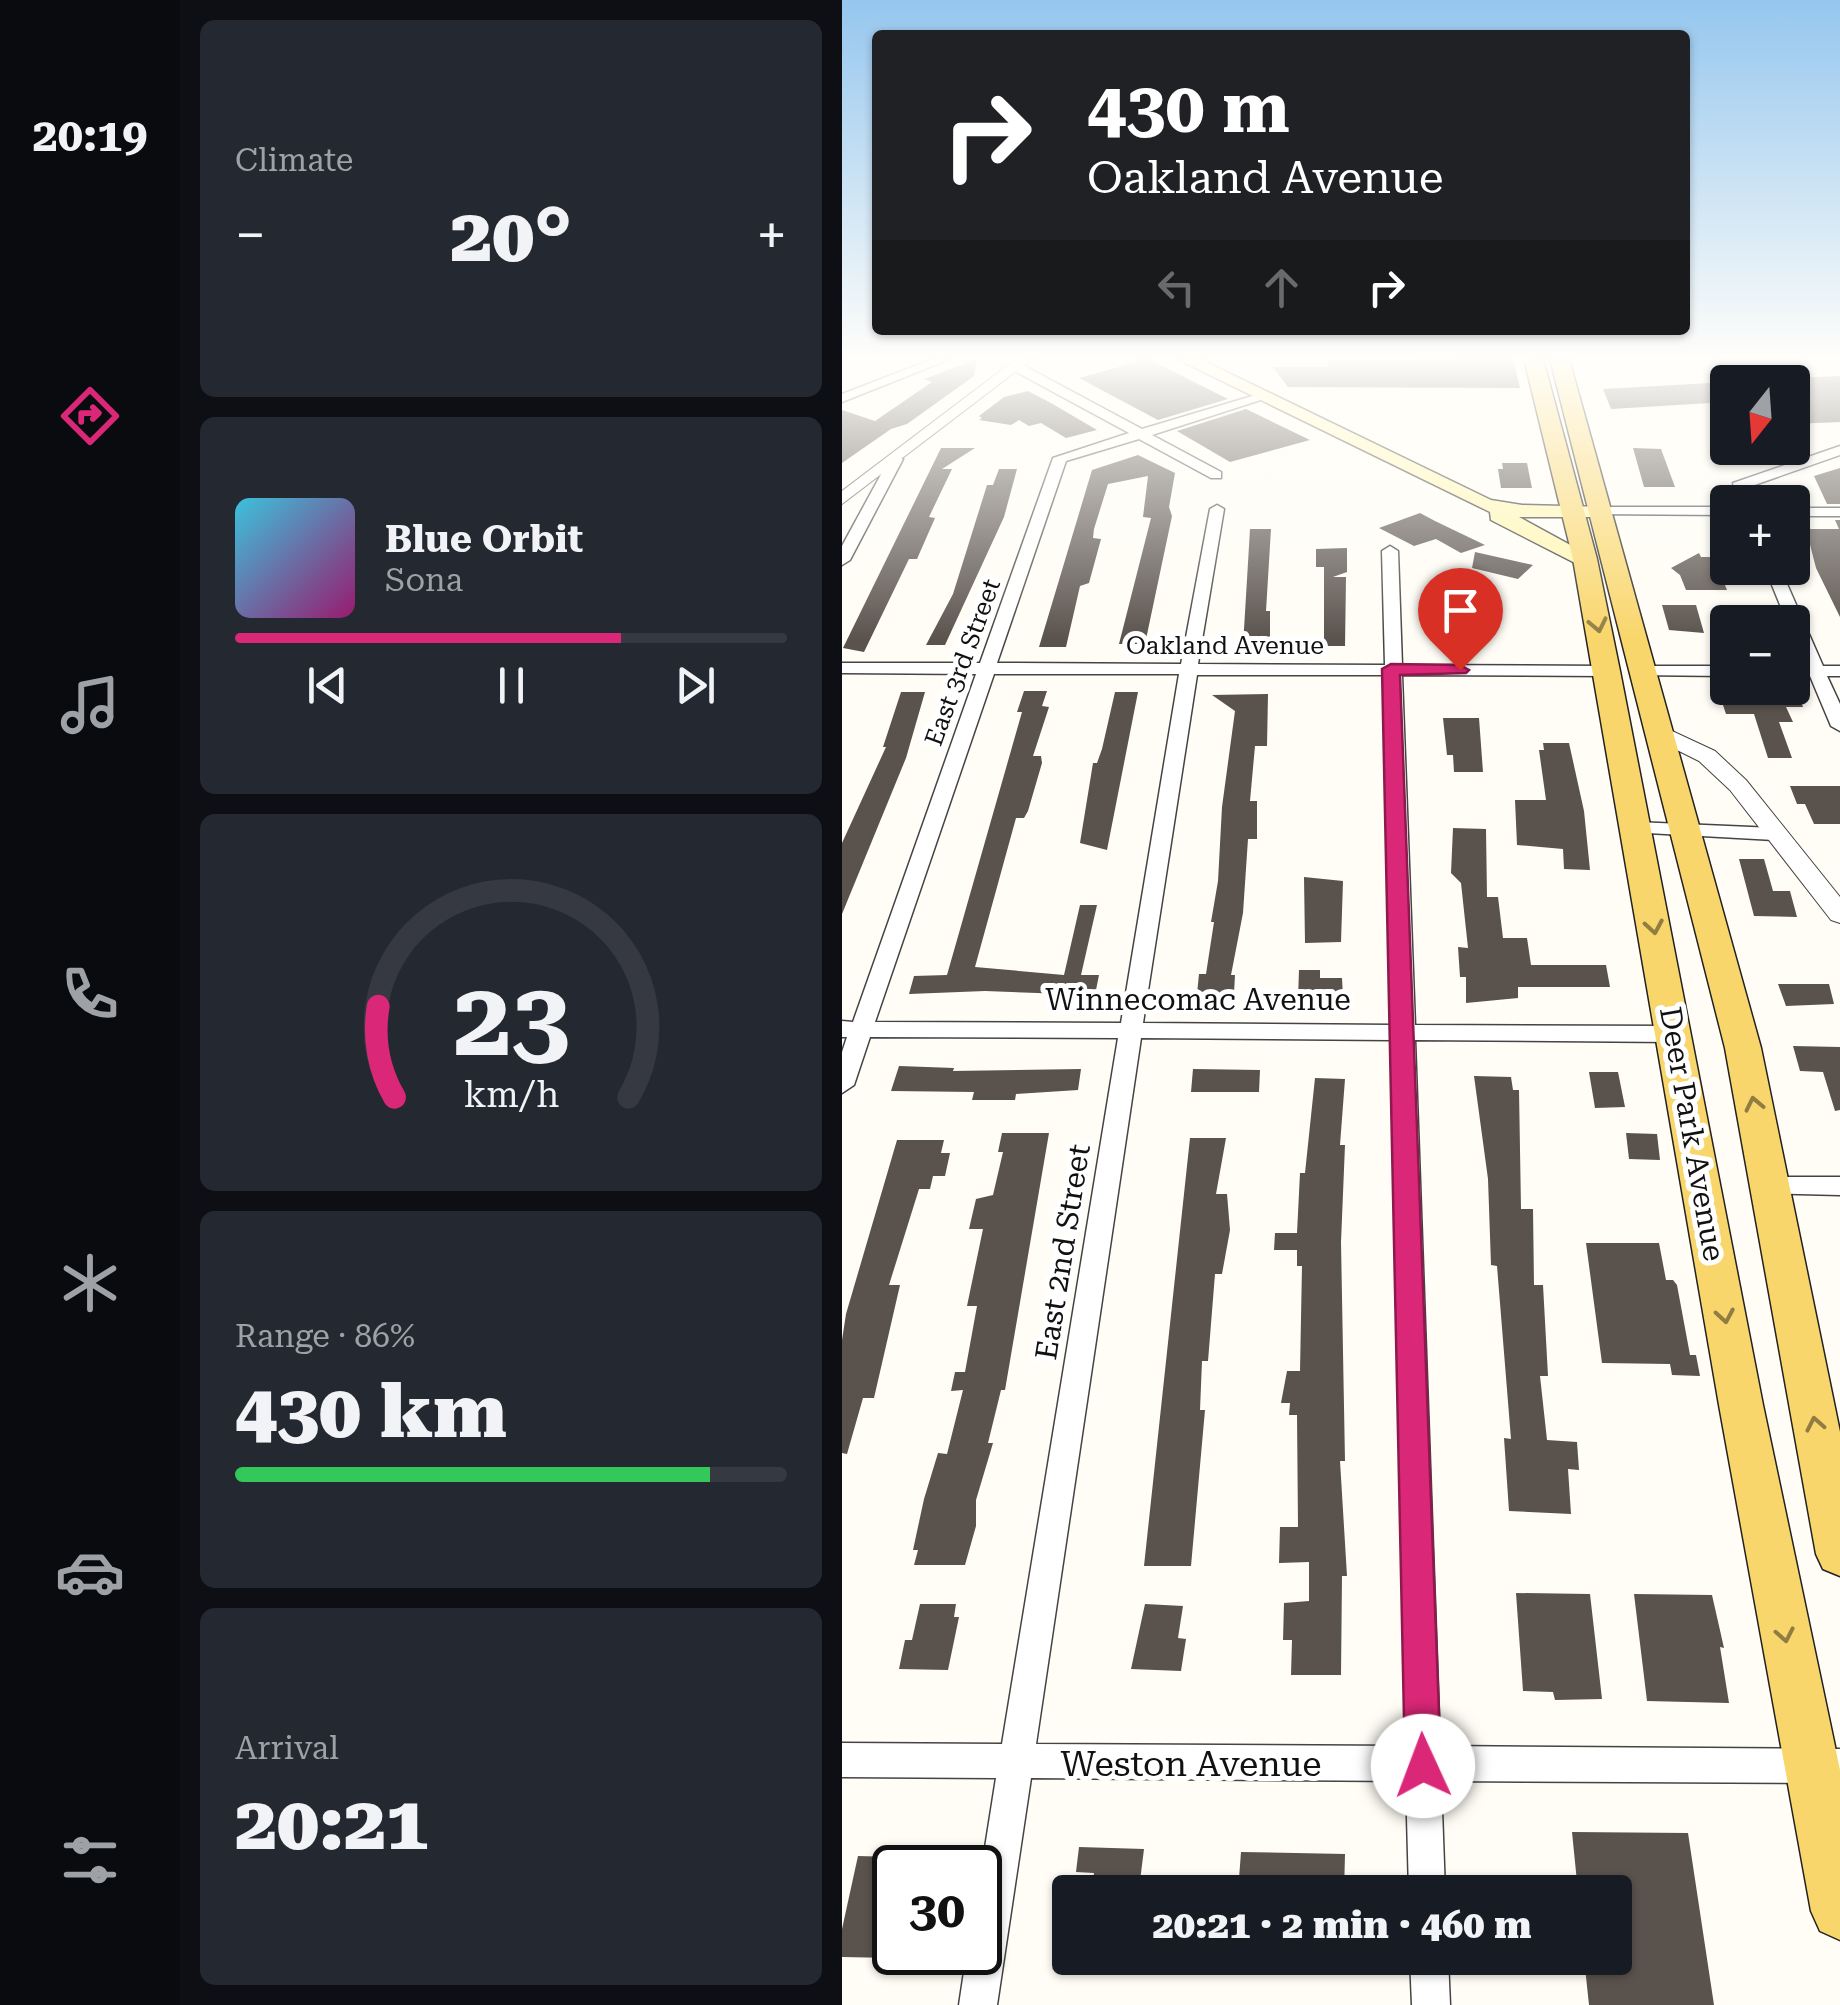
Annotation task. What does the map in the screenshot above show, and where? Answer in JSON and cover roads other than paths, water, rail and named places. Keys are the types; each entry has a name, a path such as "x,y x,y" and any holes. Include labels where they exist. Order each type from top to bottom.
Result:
{"main road":[{"path":"1377,453 1585,560"},
{"name":"Deer Park Avenue","path":"1565,453 1640,671 1743,1048 1840,1554"},
{"name":"Deer Park Avenue","path":"1575,453 1585,511 1585,560 1673,1034 1824,1766 1840,1911"},
{"path":"1478,502 1514,511 1585,511"}],"street":[{"path":"842,499 904,453"},
{"name":"East 3rd Street","path":"842,1085 852,1030 1060,458 1077,453"},
{"path":"1174,453 1216,475"},
{"path":"1741,485 1833,453"},
{"path":"842,560 896,459"},
{"name":"East 2nd Street","path":"978,2005 1188,670 1217,509"},
{"path":"1585,511 1710,511"},
{"path":"1810,512 1840,512"},
{"path":"1390,551 1426,1875"},
{"path":"1780,585 1840,726"},
{"name":"Oakland Avenue","path":"842,668 1607,671"},
{"path":"1810,670 1840,670"},
{"path":"1640,671 1710,671"},
{"path":"1657,730 1700,752 1738,786 1840,915"},
{"path":"1636,828 1774,834"},
{"name":"Winnecomac Avenue","path":"852,1030 1673,1034"},
{"path":"1771,1186 1840,1186"},
{"name":"Weston Avenue","path":"842,1760 1824,1766"},
{"path":"1430,1975 1431,2005"}]}
